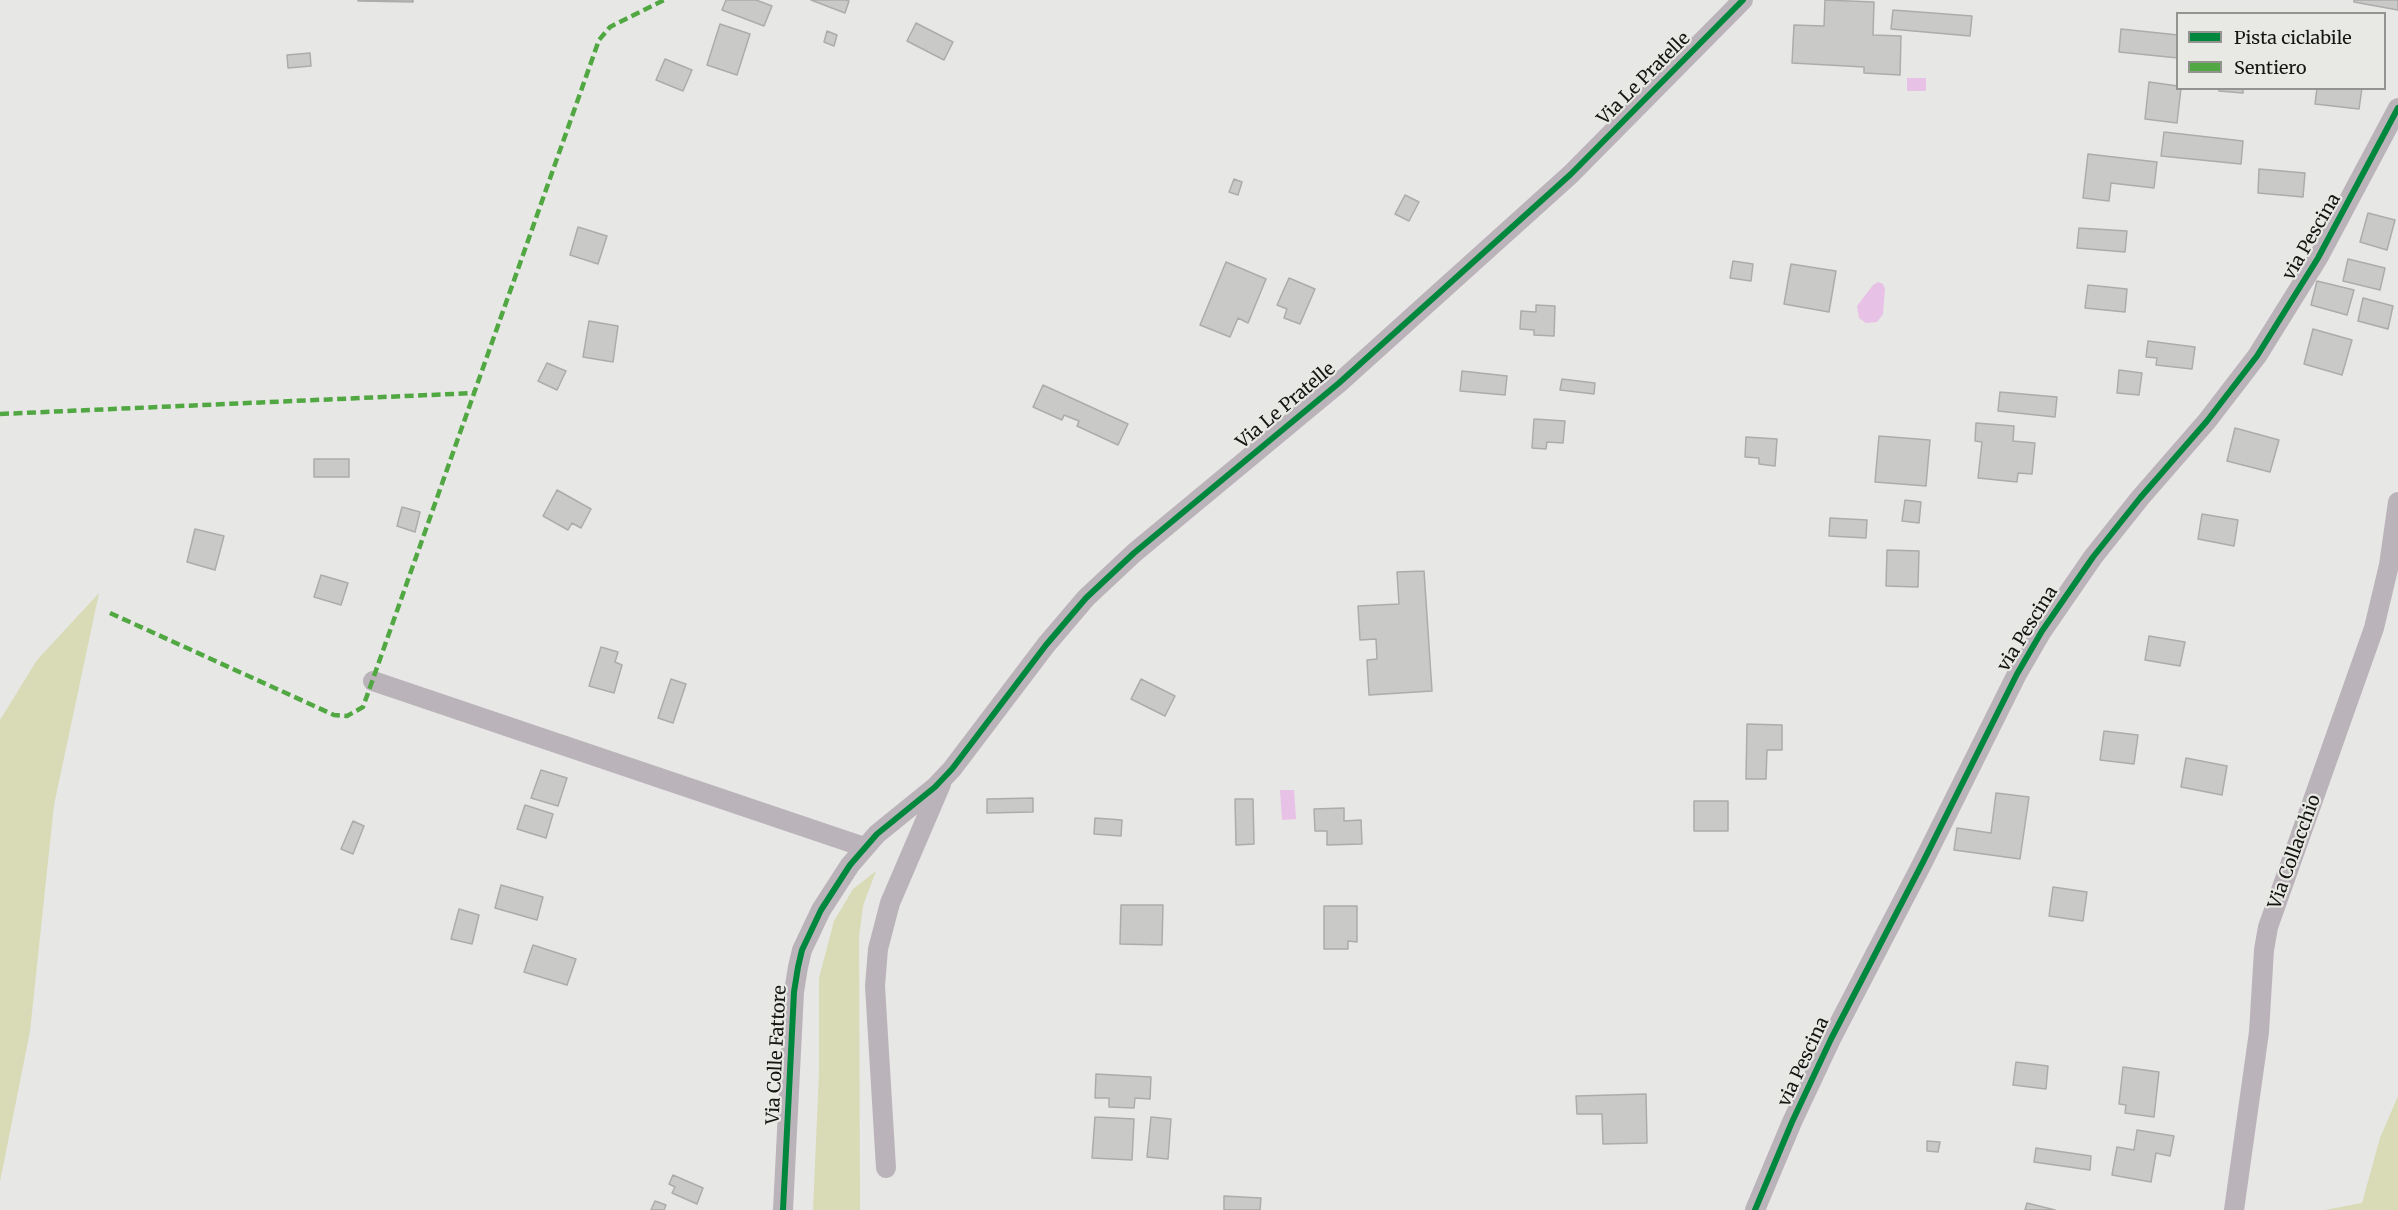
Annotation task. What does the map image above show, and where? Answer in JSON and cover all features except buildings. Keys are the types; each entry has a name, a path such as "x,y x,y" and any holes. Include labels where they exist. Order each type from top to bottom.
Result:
{"street":[{"name":"Via Le Pratelle","path":"864,847 883,828 943,779 1056,632 1086,598 1122,564 1339,382 1571,174 1743,0"},
{"name":"via Pescina","path":"1755,1210 1792,1122 1831,1039 2017,674 2042,631 2093,557 2140,498 2207,421 2257,356 2318,258 2398,108"},
{"name":"Via Collacchio","path":"2234,1210 2259,1032 2264,950 2268,927 2374,628 2389,565 2398,502"},
{"path":"373,681 864,847"},
{"path":"886,1168 876,998 878,949 891,903 943,779"},
{"name":"Via Colle Fattore","path":"783,1210 798,967 802,950 821,910 844,872 864,847"}],"green space":[{"path":"99,593 54,805 30,1031 0,1182 0,720 37,660"},
{"path":"876,871 863,906 859,937 860,1210 813,1210 819,1073 819,978 834,921 853,889"},
{"path":"2398,1096 2398,1210 2325,1210 2362,1203 2380,1138"}],"shaded area":[{"path":"1907,78 1926,78 1926,91 1907,91"},
{"path":"1878,282 1883,284 1885,289 1883,314 1877,322 1866,323 1859,318 1857,306"},
{"path":"1280,790 1294,790 1296,819 1282,820"}],"marked path":[{"path":"110,613 334,715 347,716 363,707 599,40 610,27 664,0"},
{"path":"0,414 474,393"}],"cycle path":[{"path":"783,1210 794,992 798,967 802,950 821,910 850,865 877,834 935,787 952,769 1046,645 1086,598 1134,553 1339,383 1571,174 1743,0"},
{"path":"1755,1210 1792,1122 1831,1039 2017,674 2042,631 2093,557 2140,498 2207,421 2257,356 2318,258 2398,108"}]}
